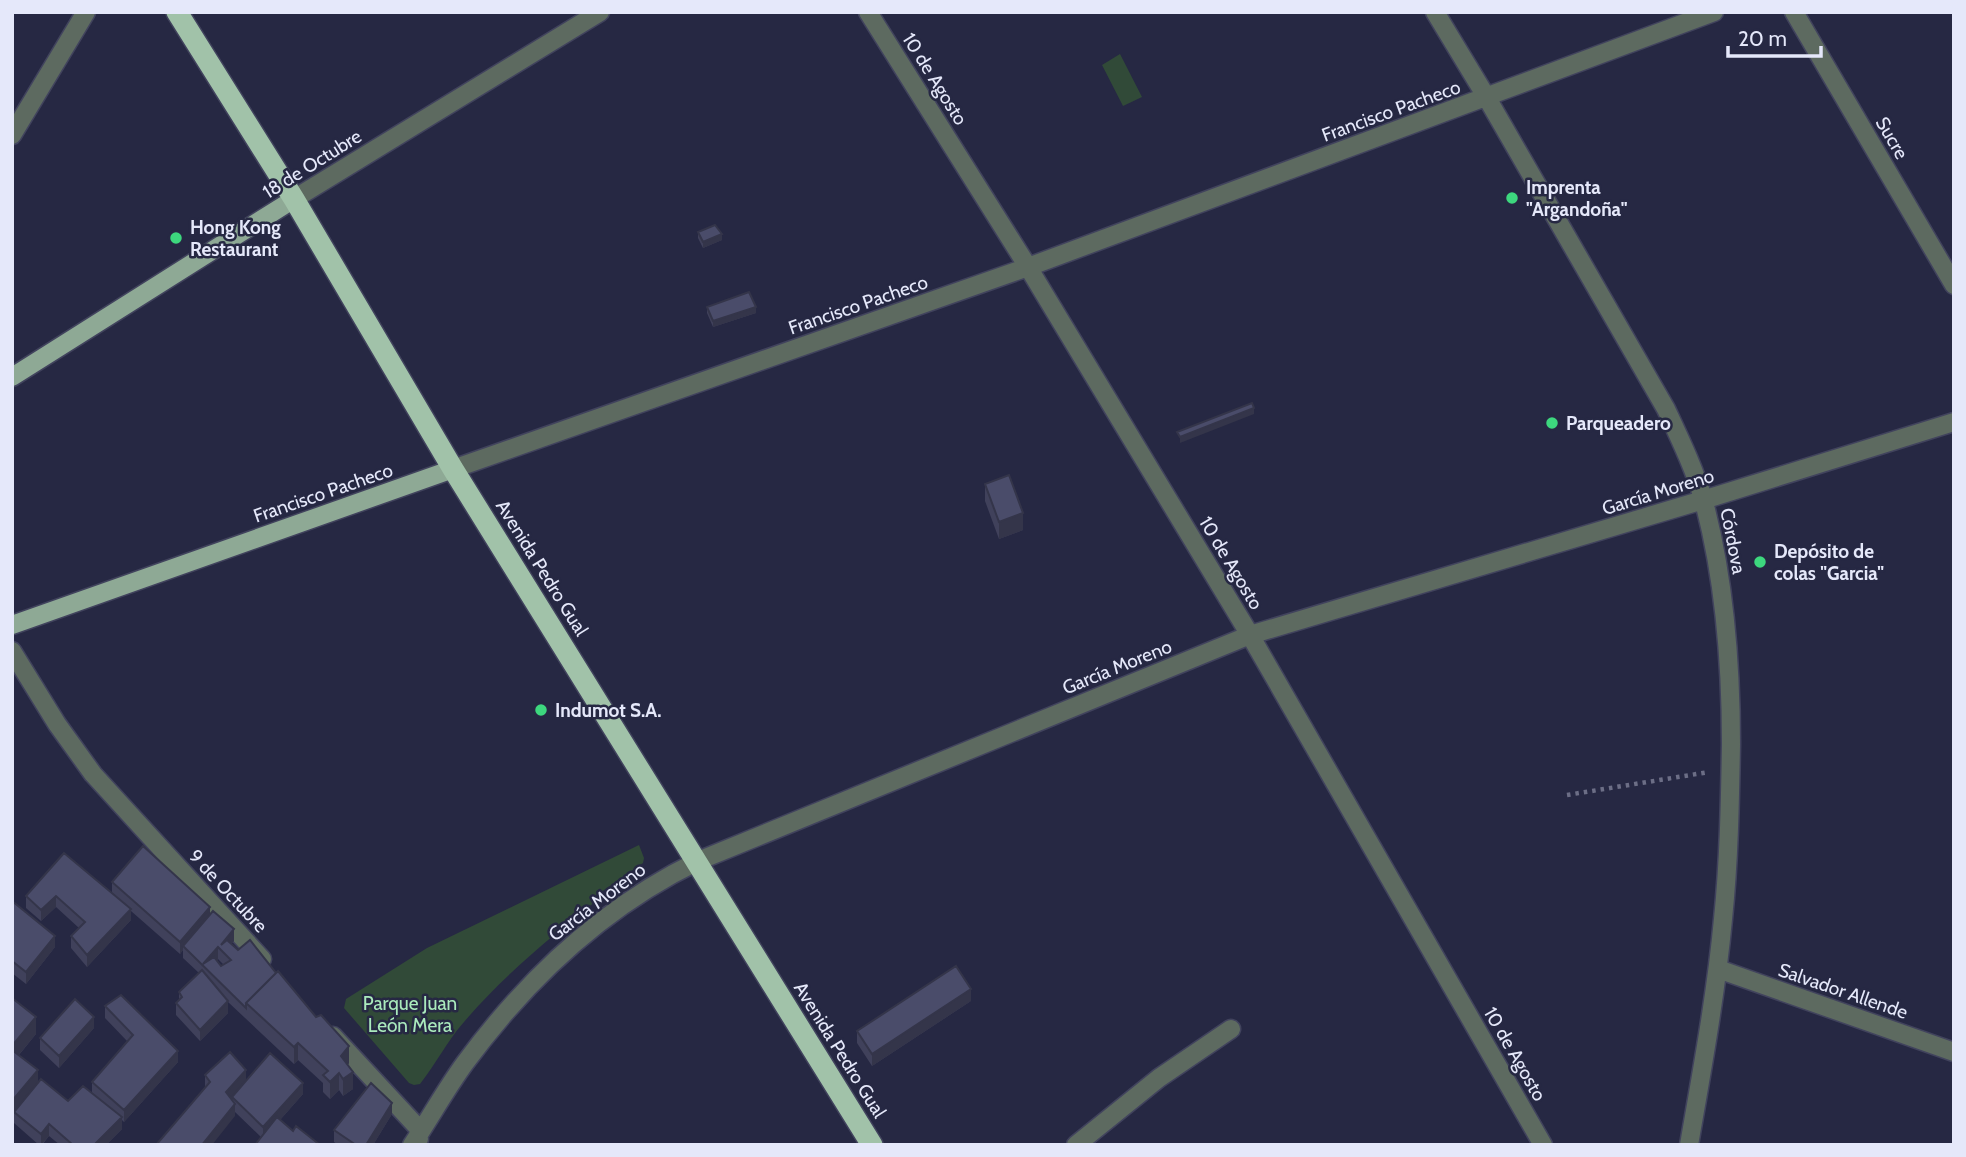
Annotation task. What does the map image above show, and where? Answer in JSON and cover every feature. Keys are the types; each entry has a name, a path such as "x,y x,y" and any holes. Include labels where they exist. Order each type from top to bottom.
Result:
{"highway":[{"name":"Avenida Pedro Gual","path":"177,12 294,199 453,470 872,1145"}],"main road":[{"name":"18 de Octubre","path":"12,377 294,199"},
{"name":"Francisco Pacheco","path":"12,625 453,470"}],"street":[{"path":"12,135 86,12"},
{"name":"18 de Octubre","path":"294,199 600,12"},
{"name":"10 de Agosto","path":"868,12 1028,267 1250,635 1543,1145"},
{"name":"Córdova","path":"1435,12 1487,97 1666,409 1687,454 1703,500 1726,625 1730,673 1730,768 1727,866 1718,969 1689,1145"},
{"name":"Francisco Pacheco","path":"453,470 1028,267 1714,12"},
{"name":"Sucre","path":"1794,12 1954,285"},
{"name":"García Moreno","path":"419,1140 463,1065 519,995 545,968 583,934 618,908 654,884 698,861 1250,635 1954,422"},
{"name":"9 de Octubre","path":"12,651 57,724 93,774 270,968"},
{"name":"Salvador Allende","path":"1718,969 1954,1052"},
{"path":"317,1019 419,1140"},
{"path":"1076,1145 1159,1078 1231,1029"}],"path":[{"path":"1567,795 1730,768"}],"green space":[{"path":"1120,54 1142,97 1123,106 1102,65"},
{"name":"Parque Juan León Mera","path":"639,845 643,863 597,895 600,898 495,988 458,1029 420,1084 409,1083 344,1008 346,999 427,948"}],"building":[{"path":"715,225 722,234 703,242 698,232"},
{"path":"749,292 756,307 713,321 707,307"},
{"path":"1252,403 1254,408 1180,437 1177,432"},
{"path":"1009,475 1023,513 999,522 985,484"},
{"path":"143,846 210,907 180,942 112,882"},
{"path":"64,853 131,909 87,955 71,936 85,922 56,896 41,910 26,896"},
{"path":"12,901 55,936 26,972 12,961"},
{"path":"213,911 234,929 221,945 227,940 238,950 250,940 276,973 246,1003 246,1008 183,946","holes":["218,947 231,960 221,966 214,957 203,964"]},
{"path":"956,966 971,989 872,1054 857,1031"},
{"path":"202,970 228,1001 200,1030 176,1003 182,997 179,992"},
{"path":"278,971 316,1017 321,1015 349,1046 341,1056 353,1072 343,1079 339,1073 330,1082 323,1075 328,1071 298,1043 294,1047 246,1003"},
{"path":"121,995 178,1051 124,1110 92,1082 133,1035 105,1006"},
{"path":"12,998 36,1017 12,1046"},
{"path":"75,999 94,1017 59,1056 40,1038"},
{"path":"12,1050 38,1070 12,1101"},
{"path":"230,1052 246,1070 226,1092 235,1104 202,1145 156,1145 210,1082 205,1075"},
{"path":"270,1053 303,1083 263,1127 232,1097"},
{"path":"41,1079 68,1101 83,1086 122,1117 94,1145 73,1145 49,1124 41,1134 14,1112"},
{"path":"371,1083 392,1103 366,1145 356,1145 334,1130"},
{"path":"277,1117 293,1131 296,1126 320,1145 255,1145"}],"place":[{"name":"Imprenta \"Argandoña\"","path":"1512,198"},
{"name":"Hong Kong Restaurant","path":"176,238"},
{"name":"Parqueadero","path":"1552,423"},
{"name":"Depósito de colas \"Garcia\"","path":"1760,562"},
{"name":"Indumot S.A.","path":"541,710"}]}
